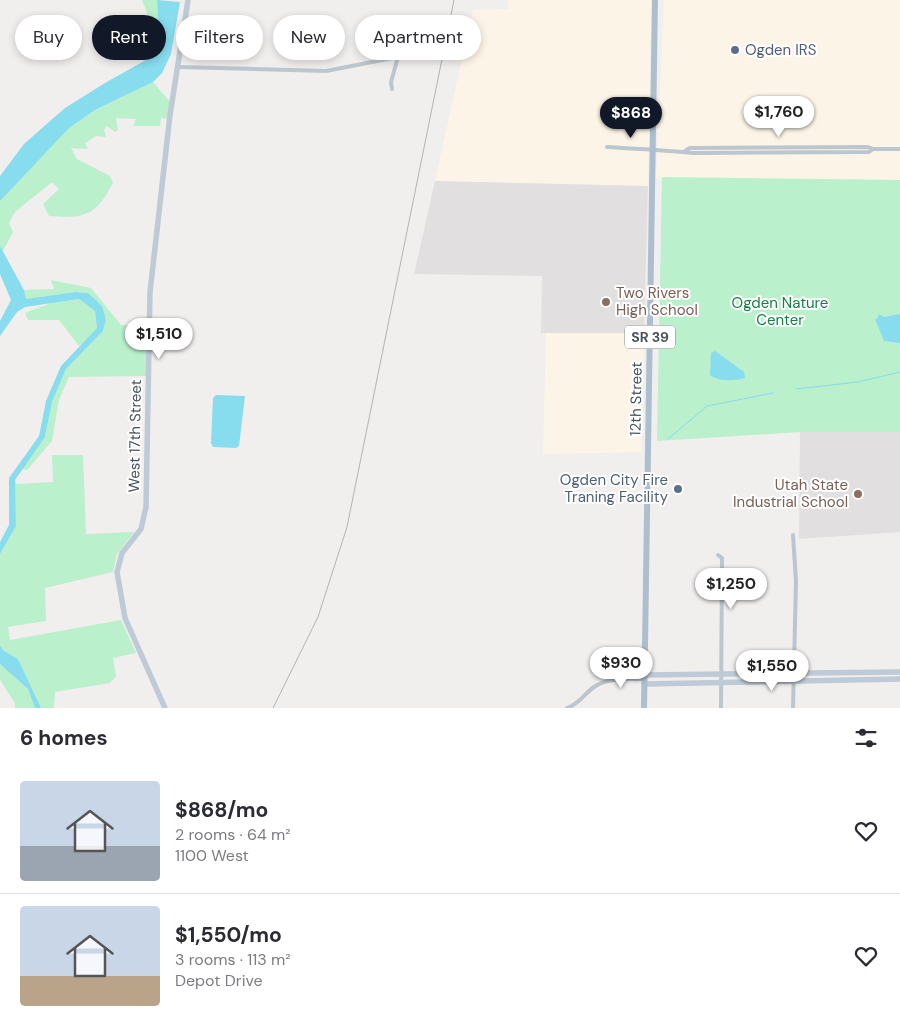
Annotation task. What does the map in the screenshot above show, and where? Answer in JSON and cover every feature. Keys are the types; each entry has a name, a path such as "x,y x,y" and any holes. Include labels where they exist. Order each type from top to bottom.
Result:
{"main road":[{"name":"12th Street","path":"644,708 655,0"}],"street":[{"name":"West 17th Street","path":"165,708 125,618 117,572 122,553 141,529 146,506 150,292 176,67 188,0"},
{"path":"176,67 326,71 352,64 390,60 395,69"},
{"path":"392,89 397,60"},
{"path":"607,147 653,152 685,151 701,153 869,152 873,149"},
{"path":"685,151 690,148 701,147 868,147 873,149 900,149"},
{"path":"701,147 701,153"},
{"path":"793,535 796,581 794,708"},
{"path":"718,555 722,558 721,708"},
{"path":"566,708 576,704 601,683 618,679 900,672"},
{"path":"644,679 721,683 900,679"}],"shaded area":[{"path":"508,0 651,0 648,186 435,181 462,60 481,60 481,15 472,15 473,10 508,9"},
{"path":"664,0 900,0 900,180 656,178"},
{"path":"435,181 648,186 644,333 541,333 542,276 414,274"},
{"path":"546,333 644,333 641,452 543,454"},
{"path":"800,432 900,432 900,532 799,539"}],"green space":[{"path":"142,0 157,0 158,15 148,15"},
{"path":"153,82 170,102 167,119 161,118 160,126 133,126 136,119 116,118 118,130 115,132 107,126 104,130 106,137 96,136 85,143 88,149 71,148 77,159 110,176 113,183 101,202 88,213 81,215 72,217 49,216 43,204 59,189 52,182 15,212 9,223 13,232 3,251 0,246 0,200 69,128 95,110"},
{"name":"Ogden Nature Center","path":"662,177 900,180 900,432 800,432 657,441"},
{"path":"51,280 91,288 121,325 147,325 146,376 69,377 59,400 52,441 27,470 22,469 45,437 52,402 66,369 103,331 106,320 88,293 75,292 26,299 24,290 54,289"},
{"path":"79,299 95,311 97,329 79,346 59,320 28,320 25,313 51,303"},
{"path":"52,455 83,455 86,534 134,532 117,554 113,572 45,588 46,621 8,627 10,640 121,620 136,653 113,658 116,676 110,683 55,692 54,708 41,708 18,659 3,651 0,646 0,554 16,526 14,480 17,484 53,482"},
{"path":"0,664 28,689 35,708 15,708 15,703 0,680"}],"water":[{"path":"157,0 180,2 178,15 176,15 171,54 162,73 153,82 95,110 69,128 0,201 0,176 24,144 65,108 146,60 166,60 166,15 158,15"},
{"path":"0,246 24,290 26,299 75,292 88,293 102,306 106,320 103,331 66,369 52,402 45,437 15,480 16,526 0,554 0,542 9,525 9,478 39,436 46,401 61,366 97,328 95,311 79,299 25,307 17,312 0,336 0,321 11,300 0,274"},
{"path":"879,314 884,317 900,314 900,343 884,341 875,319 877,319"},
{"path":"715,351 744,372 745,378 727,380 718,379 710,375 711,353"},
{"path":"216,395 245,396 239,446 236,448 213,447 211,443 213,398"},
{"path":"0,646 4,651 18,659 41,708 35,708 28,689 0,664"}],"waterway":[{"path":"796,389 858,382 900,372"},
{"path":"668,439 707,406 773,393"}],"railway":[{"path":"273,708 318,617 347,527 454,0"}],"place":[{"name":"Ogden IRS","path":"735,50"},
{"name":"Two Rivers High School","path":"606,302"},
{"name":"Ogden City Fire Traning Facility","path":"678,489"},
{"name":"Utah State Industrial School","path":"858,494"}]}
